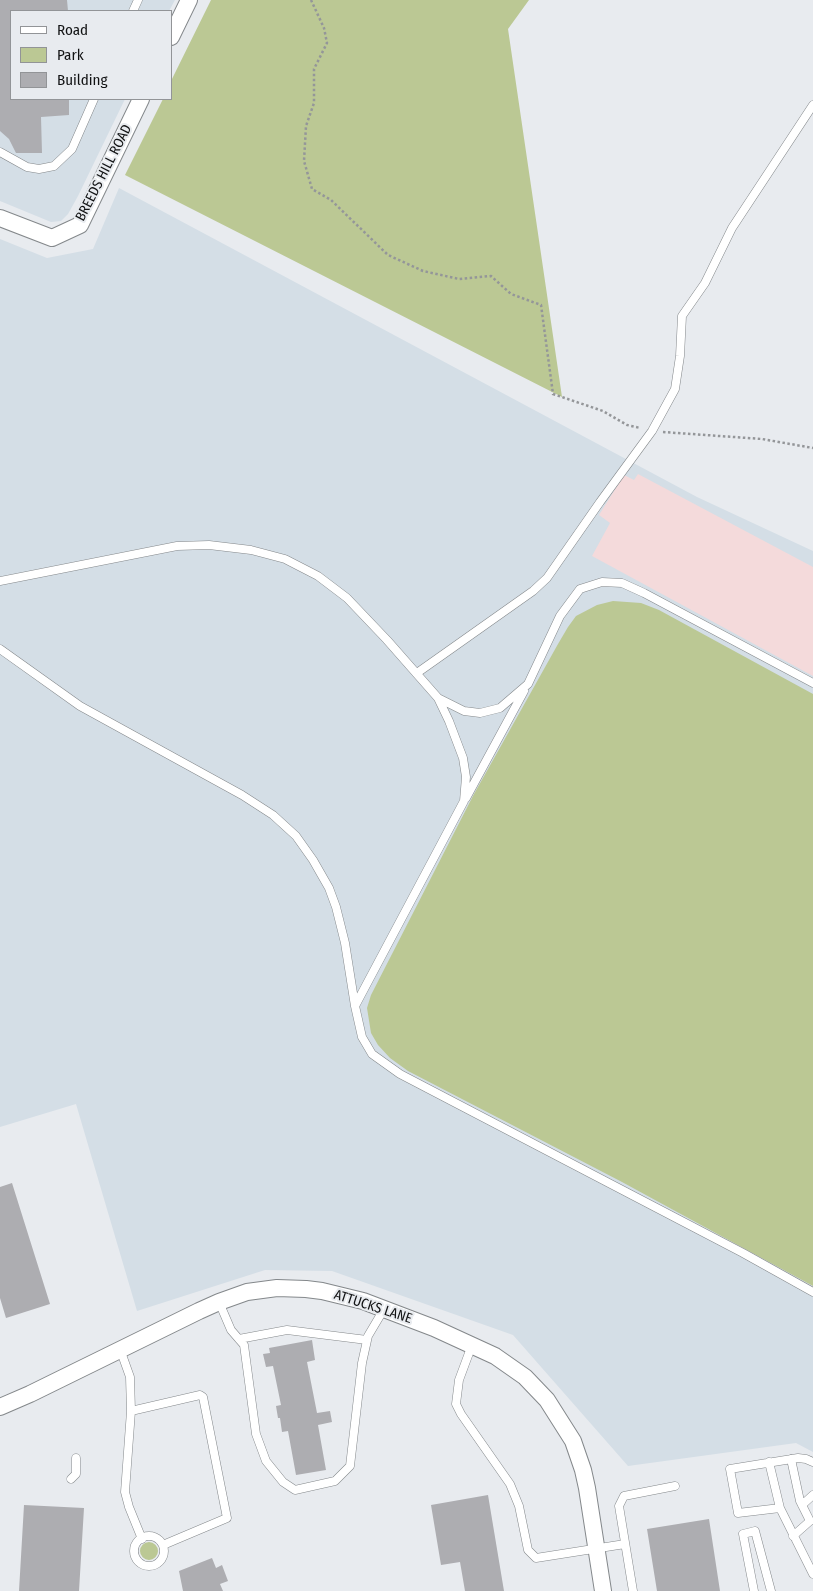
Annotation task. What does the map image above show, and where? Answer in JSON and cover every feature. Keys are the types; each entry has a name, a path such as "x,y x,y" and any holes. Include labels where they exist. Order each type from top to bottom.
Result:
{"street":[{"path":"172,35 189,0"},
{"name":"BREEDS HILL ROAD","path":"0,218 52,238 80,225 141,100"},
{"name":"ATTUCKS LANE","path":"0,1407 219,1302 248,1292 291,1288 342,1295 384,1308 472,1344 496,1356 525,1377 547,1400 573,1441 582,1470 587,1488 603,1591"}],"lane":[{"path":"0,152 27,167 47,168 54,166 72,149 94,100"},
{"path":"417,673 533,591 547,578 652,431 675,389 680,356 682,316 705,283 732,228 813,105"},
{"path":"0,581 177,546 208,545 251,550 285,559 326,581 347,598 438,698 464,758 466,777 464,802"},
{"path":"356,1006 528,684 560,616 580,589 602,582 622,583 644,592 813,682"},
{"path":"0,649 80,706 242,795 273,815 296,836 329,888 345,943 362,1037 372,1054 400,1074 735,1249 813,1292"},
{"path":"438,698 464,711 480,713 500,708 528,684"},
{"path":"219,1302 231,1330 244,1344 256,1434 266,1461 283,1482 295,1490 335,1481 350,1466 362,1363 367,1340 384,1308"},
{"path":"239,1339 287,1330 367,1340"},
{"path":"472,1344 459,1380 456,1404 510,1484 519,1506 528,1550 536,1558 625,1544"},
{"path":"120,1349 130,1377 131,1411 126,1492 129,1507 142,1538"},
{"path":"131,1411 198,1395 203,1397 227,1518 163,1545"},
{"path":"71,1479 76,1474 76,1458"},
{"path":"791,1459 802,1505 812,1522 793,1536"},
{"path":"780,1508 738,1514 730,1469 791,1459 806,1459 813,1462"},
{"path":"769,1462 780,1508 813,1574"},
{"path":"633,1591 619,1506 624,1496 675,1486"},
{"path":"802,1505 813,1495"},
{"path":"754,1591 743,1534 755,1532 771,1591"},
{"path":"151,1536 163,1545 164,1553 160,1562 156,1565 146,1566 138,1560 134,1551 142,1538 151,1536"}],"path":[{"path":"311,0 324,28 327,43 314,69 314,103 306,126 304,161 312,189 330,200 388,255 423,271 459,279 491,276 511,294 541,305 553,394 603,411 627,425 652,431 762,439 813,448"}],"shaded area":[{"path":"0,0 175,0 170,10 10,10 10,100 125,100 78,196 68,214 61,221 51,222 0,201"},
{"path":"119,188 697,497 813,551 813,1452 796,1443 628,1466 513,1335 332,1271 265,1270 137,1311 76,1104 0,1127 0,239 47,258 93,249"},
{"path":"638,474 813,567 813,676 592,556 610,523 599,515 624,475 634,480"}],"green space":[{"path":"211,0 529,0 508,29 562,397 125,175 162,100 172,100 172,79"},
{"path":"613,601 641,603 659,610 813,694 813,1286 622,1182 408,1071 390,1058 378,1045 371,1033 367,1008 371,995 474,794 558,644 576,616 597,605"},
{"path":"149,1542 155,1545 158,1551 155,1557 149,1560 143,1557 140,1551 143,1545"}],"building":[{"path":"0,0 67,0 68,10 10,10 10,100 69,100 69,115 41,117 42,153 16,153 9,139 0,131"},
{"path":"12,1183 50,1304 6,1318 0,1298 0,1187"},
{"path":"312,1340 315,1360 307,1362 317,1413 330,1411 332,1422 318,1425 326,1470 296,1475 288,1431 282,1432 280,1418 278,1418 276,1406 281,1405 273,1366 266,1367 263,1354 270,1353 269,1348"},
{"path":"488,1495 504,1591 465,1591 460,1562 441,1565 431,1505"},
{"path":"24,1505 84,1508 79,1591 19,1591"},
{"path":"709,1519 720,1591 657,1591 647,1529"},
{"path":"212,1558 216,1568 222,1565 228,1581 220,1584 223,1591 183,1591 179,1571"}]}
